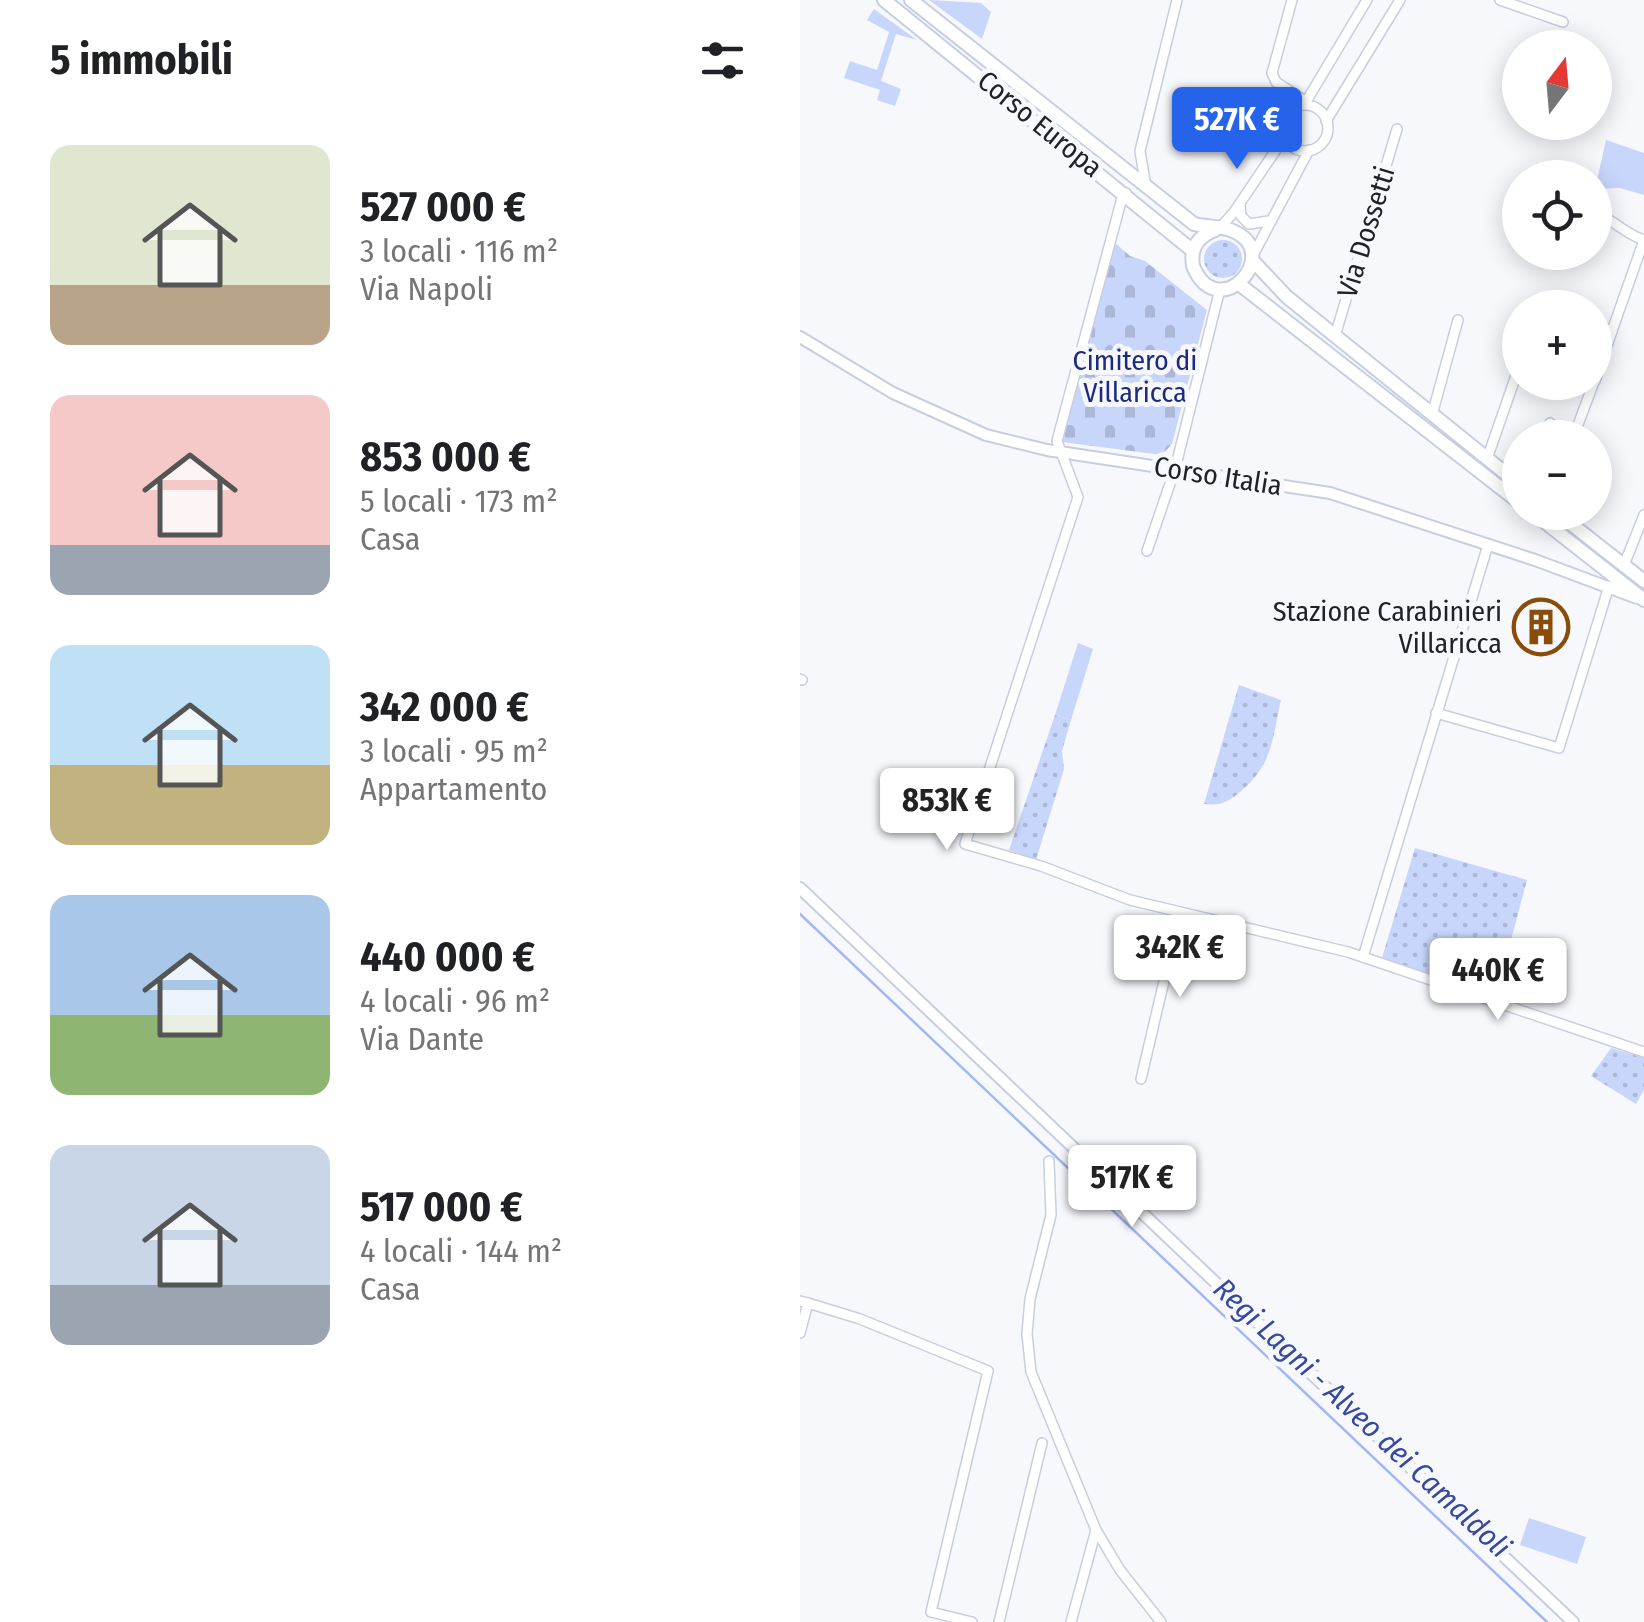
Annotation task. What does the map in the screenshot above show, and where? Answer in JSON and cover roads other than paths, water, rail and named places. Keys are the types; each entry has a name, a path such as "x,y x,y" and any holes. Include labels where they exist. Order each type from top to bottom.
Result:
{"main road":[{"name":"Corso Europa","path":"884,0 1193,251"},
{"name":"Corso Europa","path":"911,0 1194,224 1217,229"},
{"path":"1252,258 1247,276 1239,284 1220,289 1205,284 1193,266 1193,251 1201,237 1217,229 1240,234 1252,258 1287,297 1502,471"},
{"path":"1239,284 1502,489"},
{"path":"1555,530 1644,601"},
{"path":"1579,530 1644,580"}],"street":[{"path":"1146,188 1140,151 1177,0"},
{"path":"1292,0 1272,73 1276,82 1320,111 1326,120"},
{"path":"1309,150 1297,150 1284,138 1282,125 1287,113 1304,103 1367,0"},
{"path":"1252,258 1309,150 1324,140 1326,120 1400,0"},
{"path":"1500,0 1562,22"},
{"name":"Via Dossetti","path":"1335,336 1398,128"},
{"path":"1217,229 1284,138"},
{"path":"1117,164 1140,151"},
{"path":"1126,193 1057,441 1078,497 965,844 1041,866 1130,900 1363,957 1644,1052"},
{"path":"1240,202 1244,221 1254,225 1269,222"},
{"path":"1612,222 1627,234 1644,240 1612,331"},
{"path":"1147,551 1175,469 1220,289"},
{"path":"1432,415 1458,320"},
{"name":"Corso Italia","path":"800,337 929,412 986,435 1058,451 1330,493 1644,601"},
{"path":"1487,459 1507,400"},
{"path":"1624,565 1644,515"},
{"path":"1363,957 1488,545"},
{"path":"1580,576 1590,558"},
{"path":"1436,713 1560,748 1609,586"},
{"path":"800,888 1573,1622"},
{"path":"1142,1080 1180,912"},
{"path":"1048,1160 1051,1215 1030,1298 1028,1351 1038,1392 1096,1530 1120,1570 1161,1622"},
{"path":"800,1333 804,1302 860,1319 988,1372 930,1612 972,1622"},
{"path":"999,1622 1042,1443"},
{"path":"1071,1622 1096,1530"}],"waterway":[{"name":"Regi Lagni - Alveo dei Camaldoli","path":"800,914 1547,1622"}],"place":[{"name":"Stazione Carabinieri Villaricca","path":"1541,627"}],"park label":[{"name":"Cimitero di Villaricca","path":"1135,376"}]}
